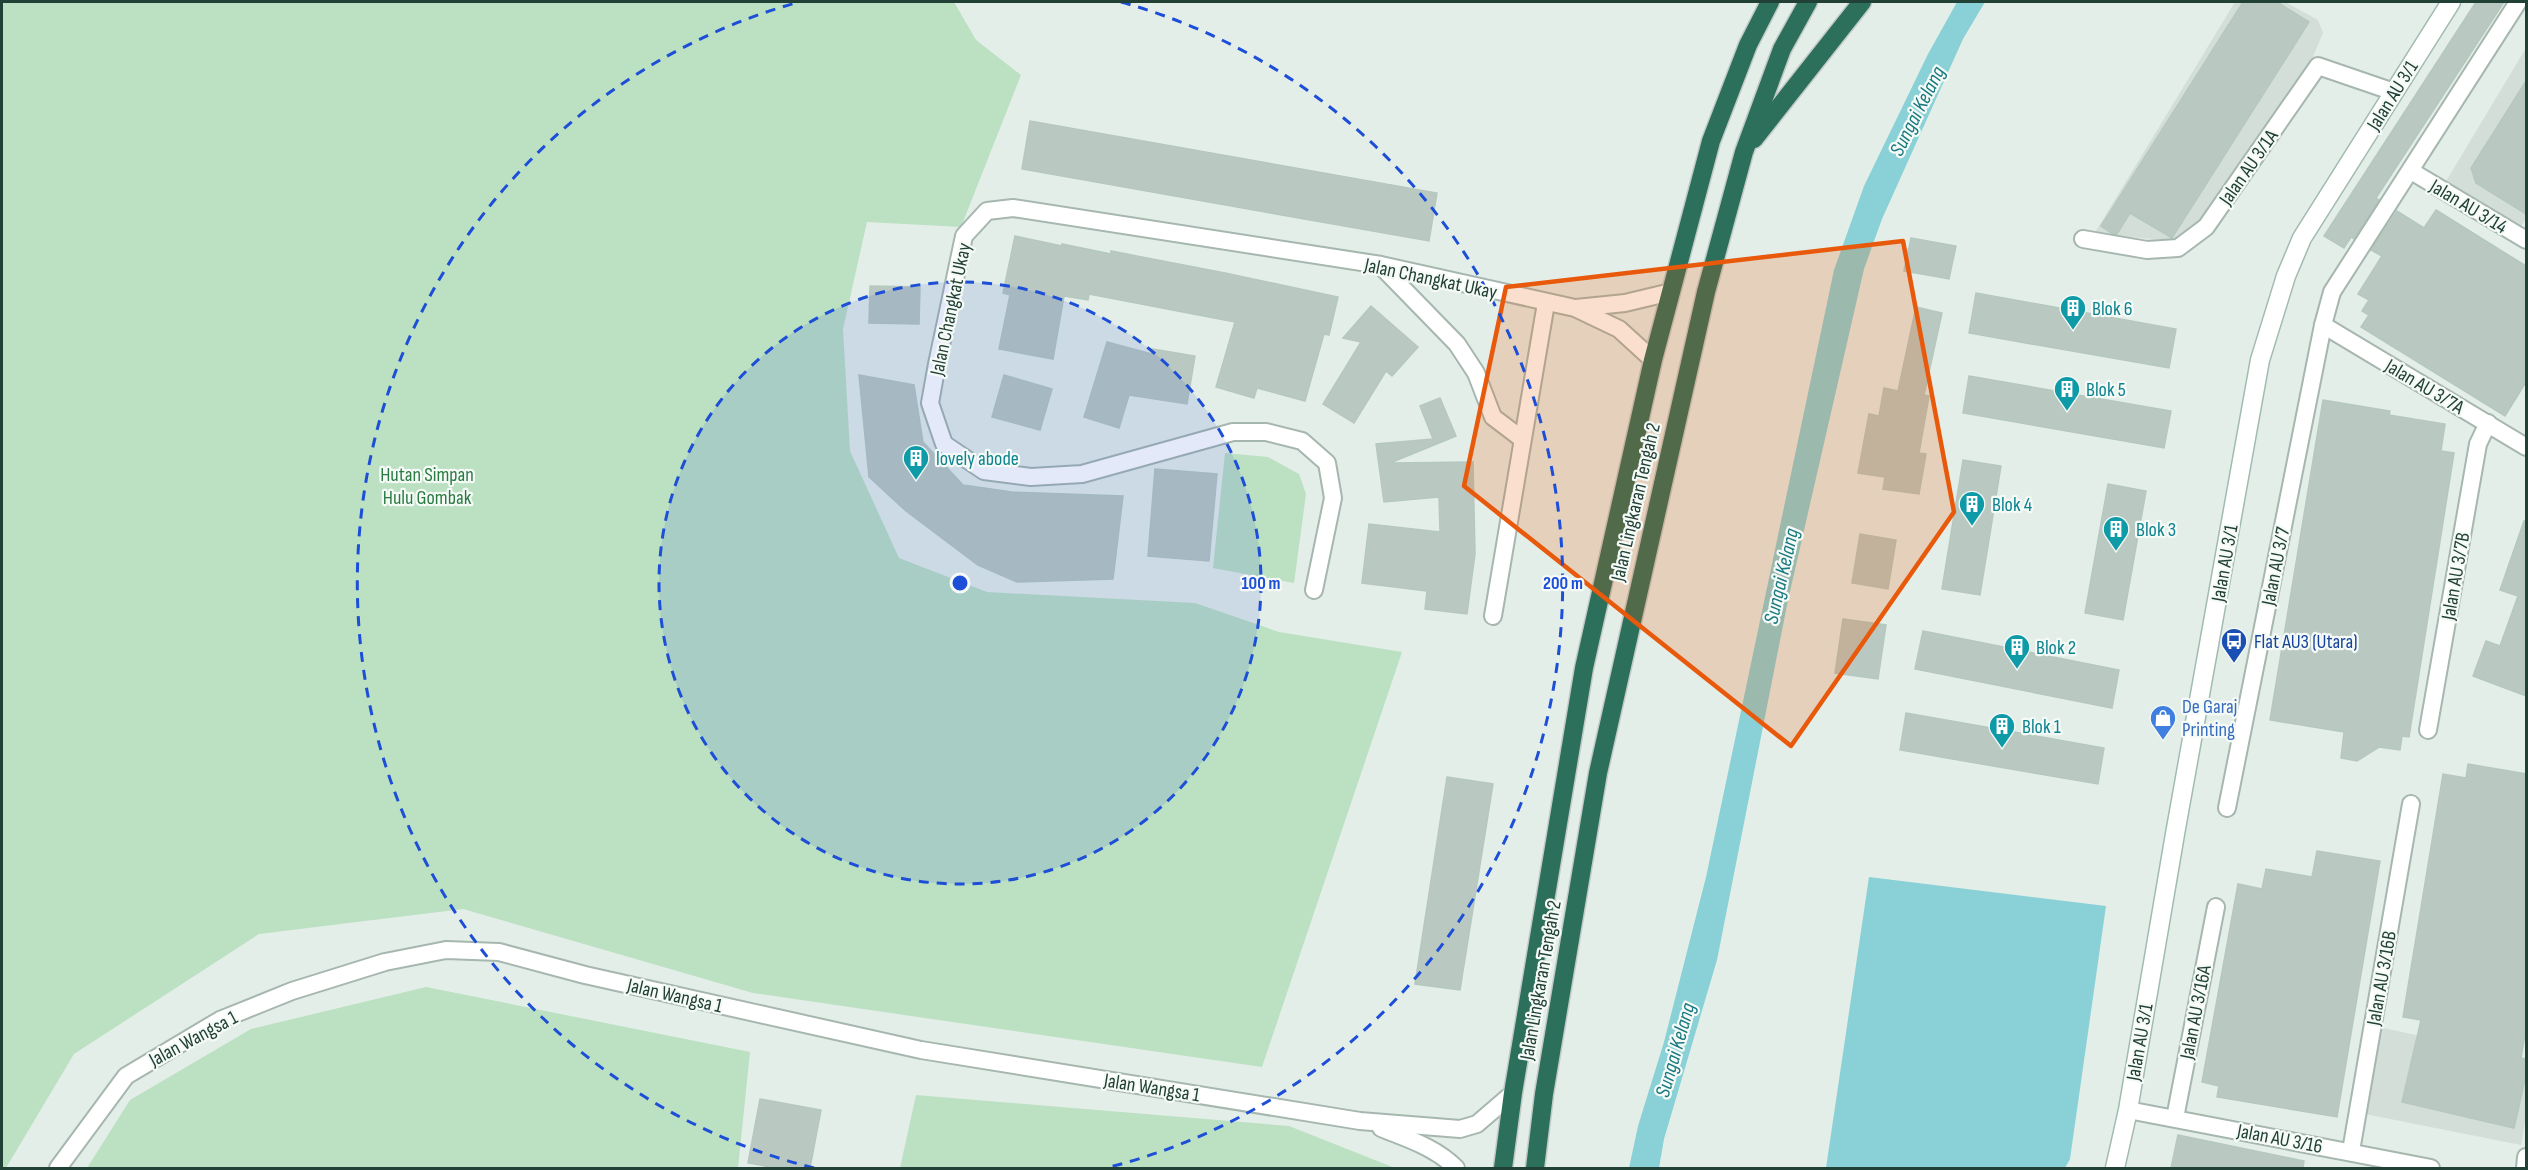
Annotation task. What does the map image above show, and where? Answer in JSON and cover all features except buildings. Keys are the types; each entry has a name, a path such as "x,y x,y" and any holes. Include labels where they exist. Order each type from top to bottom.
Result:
{"highway":[{"name":"Jalan Lingkaran Tengah 2","path":"1503,1168 1513,1093 1584,668 1653,360 1711,141 1748,45 1770,2"},
{"name":"Jalan Lingkaran Tengah 2","path":"1535,1168 1544,1094 1598,773 1706,292 1744,152 1782,49 1808,2"},
{"path":"1744,152 1862,2"}],"main road":[{"name":"Jalan AU 3/1","path":"2115,1168 2128,1110 2260,360 2286,276 2302,238 2451,2"}],"street":[{"name":"Jalan AU 3/7","path":"2227,808 2323,325 2332,292 2518,2"},
{"name":"Jalan AU 3/1A","path":"2083,240 2147,250 2178,248 2197,234 2206,227 2318,66 2394,92"},
{"name":"Jalan AU 3/14","path":"2411,171 2526,240"},
{"name":"Jalan Changkat Ukay","path":"1314,590 1333,498 1327,463 1302,441 1266,432 1233,432 1082,474 1031,477 984,471 944,444 930,403 937,364 964,236 987,211 1013,208 1381,265 1575,308 1619,328 1653,360"},
{"path":"1381,265 1456,344 1476,373 1492,417 1522,440"},
{"name":"Jalan Changkat Ukay","path":"1575,308 1625,303 1671,292"},
{"path":"1493,616 1546,303"},
{"name":"Jalan AU 3/7A","path":"2323,325 2526,447"},
{"name":"Jalan AU 3/7B","path":"2428,730 2478,444 2488,423"},
{"name":"Jalan AU 3/16B","path":"2351,1151 2411,804"},
{"name":"Jalan AU 3/16A","path":"2175,1118 2216,907"},
{"name":"Jalan Wangsa 1","path":"58,1168 126,1076 220,1020 292,991 385,962 446,950 499,952 585,975 921,1050 1360,1120 1460,1129 1477,1124 1513,1093"},
{"name":"Jalan AU 3/16","path":"2128,1110 2431,1168"},
{"name":"Jalan Wangsa 1","path":"1360,1120 1426,1146 1456,1168"},
{"path":"2524,1168 2526,1157"}],"highlighted area":[{"path":"1903,241 1954,512 1791,746 1464,486 1506,287"}],"shaded area":[{"path":"2235,2 2285,2 2318,20 2323,33 2307,71 2199,224 2176,241 2094,234"},
{"path":"2526,48 2526,219 2520,227 2445,183"},
{"path":"2379,1027 2526,1059 2526,1116 2521,1145 2365,1114"}],"green space":[{"name":"Hutan Simpan Hulu Gombak","path":"2,2 954,2 976,40 1021,75 961,227 867,222 843,329 850,451 899,558 987,592 1195,603 1279,632 1402,652 1262,1067 753,993 463,909 259,934 74,1054 6,1168 2,1168"},
{"path":"1225,453 1268,457 1299,474 1306,494 1294,583 1213,568"},
{"path":"426,987 750,1052 738,1168 87,1168 130,1100 251,1029"},
{"path":"916,1095 1289,1126 1395,1168 900,1168"}],"water":[{"name":"Sungai Kelang","path":"1957,2 1985,2 1963,39 1882,219 1864,269 1788,600 1717,960 1664,1139 1659,1168 1629,1168 1638,1126 1664,1042 1706,877 1834,270 1864,186 1928,54"},
{"path":"1869,877 2106,906 2070,1159 2065,1168 1826,1168"}],"place":[{"name":"Blok 6","path":"2073,331"},
{"name":"Blok 5","path":"2067,412"},
{"name":"lovely abode","path":"916,481"},
{"name":"Blok 4","path":"1972,527"},
{"name":"Blok 3","path":"2116,552"},
{"name":"Flat AU3 (Utara)","path":"2234,664"},
{"name":"Blok 2","path":"2017,670"},
{"name":"De Garaj Printing","path":"2163,741"},
{"name":"Blok 1","path":"2002,749"}]}
